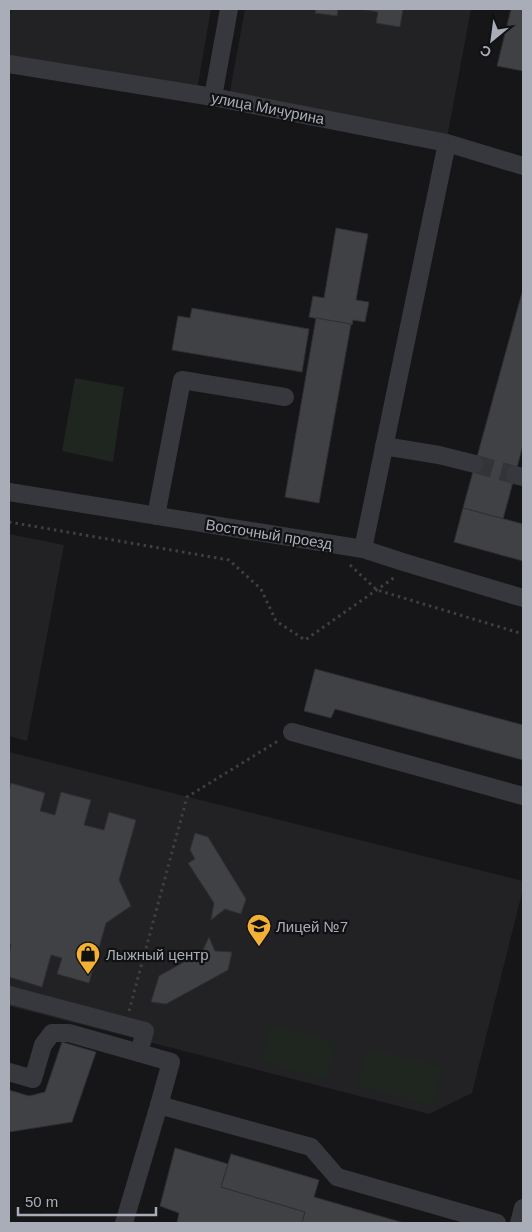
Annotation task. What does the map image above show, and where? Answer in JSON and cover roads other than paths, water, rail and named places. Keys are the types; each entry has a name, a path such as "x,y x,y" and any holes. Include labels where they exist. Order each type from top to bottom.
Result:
{"street":[{"path":"213,97 229,9"},
{"name":"улица Мичурина","path":"9,64 213,97 447,143 523,166"},
{"path":"363,549 447,143"},
{"path":"156,516 182,380 285,397"},
{"path":"384,446 439,455 475,464"},
{"name":"Восточный проезд","path":"9,492 363,549 523,598"},
{"path":"292,732 523,796"},
{"path":"9,995 145,1031 139,1053"},
{"path":"9,1072 32,1079 43,1044 52,1033 69,1033 171,1062 124,1223"},
{"path":"159,1105 312,1147 336,1177 496,1223"},
{"path":"519,1223 523,1208"}],"tunnel":[{"path":"475,464 515,475"}],"place":[{"name":"Лицей №7","path":"259,947"},
{"name":"Лыжный центр","path":"88,975"}]}
